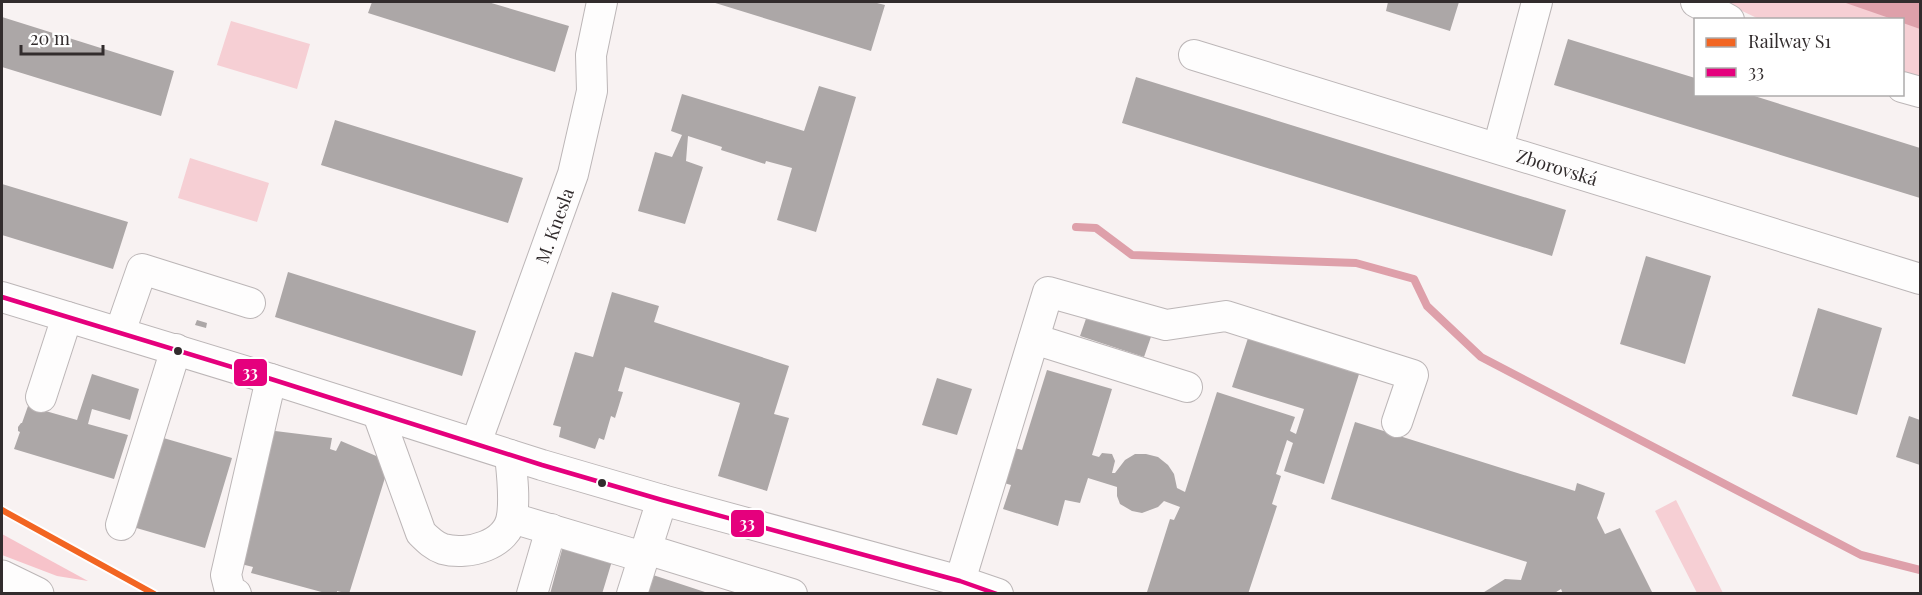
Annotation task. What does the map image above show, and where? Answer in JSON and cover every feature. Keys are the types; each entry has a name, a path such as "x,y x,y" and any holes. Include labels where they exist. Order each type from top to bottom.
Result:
{"main road":[{"path":"2,577 37,594"}],"street":[{"name":"M. Knesla","path":"476,444 573,174 592,91 591,55 602,2"},
{"path":"1498,148 1537,2"},
{"path":"1696,2 1725,18"},
{"name":"Zborovská","path":"1194,55 1920,279"},
{"path":"1904,88 1920,92"},
{"path":"120,332 141,268 250,303"},
{"path":"949,584 1034,339 1048,292 1166,325 1226,316 1413,375 1397,422"},
{"path":"4,306 67,316 662,500 949,584 998,594"},
{"path":"41,397 67,316"},
{"path":"1034,339 1187,387"},
{"path":"121,525 176,349"},
{"path":"236,594 230,591 226,574 272,379"},
{"path":"378,414 421,533 431,544 444,550 467,551 487,547 503,534 512,518 510,454"},
{"path":"632,594 662,500"},
{"path":"512,518 792,594"},
{"path":"532,594 551,529"}],"shaded area":[{"path":"1723,2 1920,2 1920,82 1904,76 1904,18 1757,18"},
{"path":"1843,2 1920,2 1920,29 1904,23 1904,18 1889,18"},
{"path":"231,21 310,44 297,89 217,65"},
{"path":"190,158 269,183 257,222 178,198"},
{"path":"1676,500 1723,593 1697,593 1655,511"},
{"path":"2,534 88,581 57,576 2,555"}],"building":[{"path":"372,2 488,2 569,26 555,72 368,13"},
{"path":"712,2 873,2 885,5 871,51"},
{"path":"1388,2 1459,2 1450,31 1386,11"},
{"path":"2,17 174,71 161,116 2,67"},
{"path":"1568,39 1694,78 1694,96 1754,96 1920,148 1920,198 1554,85"},
{"path":"1136,77 1566,210 1552,256 1122,123"},
{"path":"819,86 856,97 816,232 777,220 792,168 766,161 765,164 721,150 722,147 688,136 686,161 703,167 685,224 638,211 655,152 672,157 682,135 671,131 682,94 804,131"},
{"path":"335,120 523,178 508,223 321,165"},
{"path":"2,184 128,222 113,269 2,235"},
{"path":"1646,256 1711,276 1685,364 1620,344"},
{"path":"288,272 476,331 462,376 275,317"},
{"path":"612,292 659,306 654,322 789,366 774,414 789,418 767,491 718,476 740,403 625,367 618,391 623,392 615,418 611,416 604,440 599,438 595,449 559,437 561,427 553,425 575,352 593,357"},
{"path":"1818,308 1882,328 1857,415 1792,396"},
{"path":"1089,310 1153,331 1144,357 1080,336"},
{"path":"197,320 207,323 206,328 195,325"},
{"path":"1249,335 1360,371 1324,484 1284,471 1293,443 1287,440 1276,474 1281,476 1272,504 1277,506 1248,594 1147,592 1170,519 1174,520 1180,507 1164,501 1158,507 1142,513 1132,511 1120,504 1117,487 1088,478 1080,503 1065,500 1058,526 1003,509 1011,485 1004,483 1015,448 1022,450 1047,370 1112,389 1092,455 1099,457 1102,453 1112,454 1115,461 1112,473 1115,473 1125,460 1135,454 1158,457 1174,474 1177,488 1185,492 1217,392 1295,417 1290,431 1296,434 1304,409 1232,387"},
{"path":"92,374 139,389 130,420 92,409 88,424 128,435 114,479 14,449 20,432 18,427 22,423 28,406 77,420"},
{"path":"937,378 972,389 957,435 922,425"},
{"path":"1909,416 1920,420 1920,465 1896,457"},
{"path":"1355,422 1575,491 1577,483 1605,493 1597,518 1605,534 1620,528 1653,594 1563,594 1561,589 1553,594 1481,594 1505,579 1521,580 1527,562 1331,499"},
{"path":"267,430 332,438 330,449 336,451 341,441 388,461 388,468 349,594 337,591 337,594 329,594 251,573 253,567 241,564"},
{"path":"160,437 232,458 205,548 133,527"},
{"path":"563,546 612,561 602,594 550,594"},
{"path":"653,575 708,593 708,594 648,594"}],"waterway":[{"path":"1076,227 1096,228 1132,255 1356,263 1414,279 1427,306 1481,357 1861,555 1920,570"}],"rail line":[{"name":"S1","path":"2,510 154,594"}],"transit line":[{"name":"33","path":"2,297 542,465 960,581 997,594"}]}
